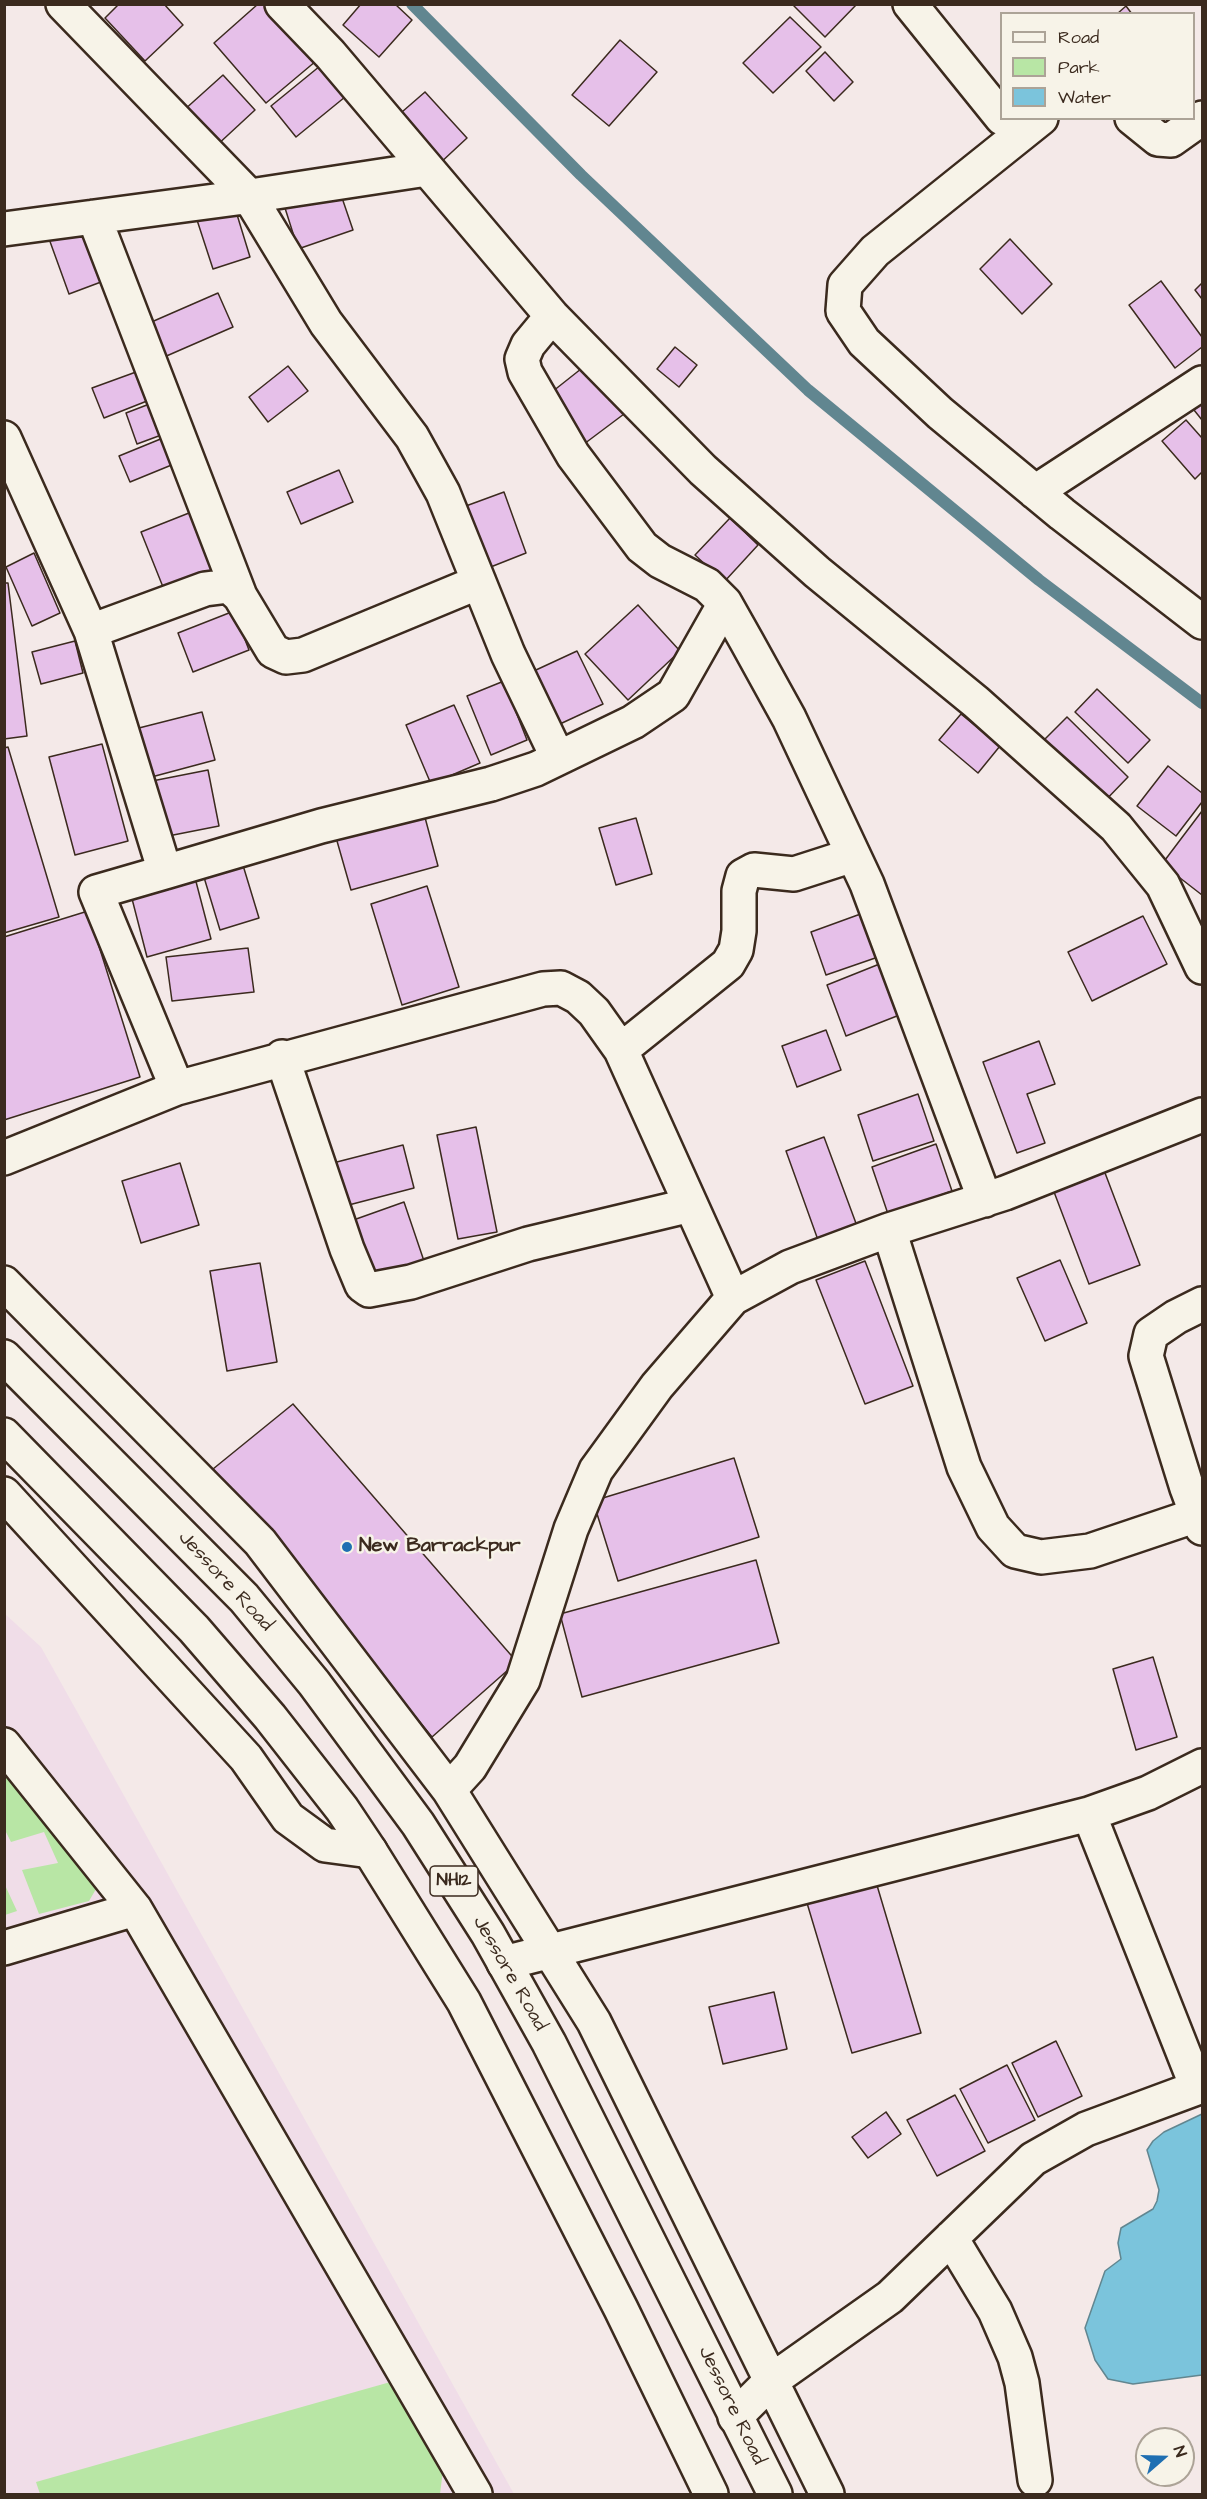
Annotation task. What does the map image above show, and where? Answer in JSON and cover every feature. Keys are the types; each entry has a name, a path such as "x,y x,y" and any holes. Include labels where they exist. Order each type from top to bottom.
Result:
{"main road":[{"path":"63,4 249,196 326,323 412,437 443,494 508,654 558,758"},
{"path":"282,4 330,54 552,316 703,470 817,572 976,702 1116,827 1163,885 1203,967"},
{"path":"910,4 1000,106"},
{"path":"1134,120 1158,139 1172,140 1203,118"},
{"path":"1015,123 875,251 844,285 843,311 864,342 940,413 1035,492 1203,622"},
{"path":"4,229 427,169"},
{"path":"94,217 240,596 273,651 286,657 303,655 479,582"},
{"path":"552,316 528,345 522,359 525,372 573,455 642,547 660,561 707,585 725,603 789,718 871,894 985,1200"},
{"path":"1035,492 1203,382"},
{"path":"4,438 91,631 165,872"},
{"path":"91,631 205,589 229,586 240,596"},
{"path":"177,1088 96,892 321,826 491,784 536,769 633,722 673,695 725,603"},
{"path":"621,1050 728,964 736,950 739,931 739,891 743,876 754,870 794,874 854,855"},
{"path":"4,1158 177,1088 543,989 561,988 578,997 594,1012 621,1050 733,1298"},
{"path":"282,1058 347,1249 362,1285 369,1290 411,1282 528,1244 691,1205"},
{"path":"449,1790 470,1767 523,1680 571,1529 596,1470 657,1386 733,1298 790,1267 890,1230 985,1200 1203,1115"},
{"path":"890,1230 964,1467 993,1527 1015,1551 1041,1557 1090,1551 1200,1521 1146,1356 1151,1334 1176,1317 1203,1304"},
{"path":"4,1283 260,1542 449,1790 594,2022 827,2494"},
{"name":"Jessore Road","path":"4,1357 244,1598 357,1738 418,1824 504,1963 555,2054 775,2494"},
{"name":"NH12","path":"4,1435 194,1629 270,1717 342,1809 464,2002 611,2289 711,2494"},
{"path":"4,1494 246,1758 288,1818 325,1845 370,1851"},
{"path":"4,1745 135,1909 475,2494"},
{"path":"504,1963 1089,1814 1148,1793 1203,1766"},
{"path":"735,2417 771,2381 890,2297 1033,2159 1086,2129 1200,2087 1089,1814"},
{"path":"4,1948 135,1909"},
{"path":"951,2238 995,2311 1015,2357 1022,2383 1035,2480"}],"shaded area":[{"path":"4,1613 41,1647 514,2494 5,2494"}],"green space":[{"path":"5,1760 99,1884 89,1901 39,1914 22,1870 58,1863 44,1832 11,1842 5,1830"},
{"path":"4,1883 17,1911 5,1915 4,1915"},
{"path":"401,2379 443,2470 440,2494 40,2494 36,2482"}],"water":[{"path":"1202,2114 1202,2375 1133,2384 1108,2379 1095,2360 1085,2328 1105,2271 1121,2259 1118,2243 1121,2228 1153,2209 1157,2201 1159,2190 1147,2150 1153,2141 1164,2132"}],"building":[{"path":"119,4 164,4 183,25 145,61 105,18"},
{"path":"258,4 268,4 316,61 266,103 214,43"},
{"path":"361,4 395,4 412,20 379,57 343,25"},
{"path":"795,4 857,4 825,37 794,6"},
{"path":"1126,6 1130,12 1119,12"},
{"path":"790,17 821,47 773,93 743,63"},
{"path":"620,40 657,72 609,126 572,95"},
{"path":"825,52 853,82 834,101 806,71"},
{"path":"320,66 345,97 296,137 271,106"},
{"path":"223,75 255,110 215,147 183,111"},
{"path":"425,92 467,138 438,165 395,118"},
{"path":"339,189 353,230 298,249 285,208"},
{"path":"235,208 250,257 213,269 197,220"},
{"path":"80,224 101,282 69,294 48,236"},
{"path":"1010,239 1052,284 1022,314 980,269"},
{"path":"1161,281 1202,337 1202,347 1175,368 1129,305"},
{"path":"1202,283 1202,299 1195,290"},
{"path":"218,293 233,327 155,361 140,327"},
{"path":"675,347 697,365 679,387 657,369"},
{"path":"586,365 624,414 580,447 543,399"},
{"path":"288,366 308,391 268,422 249,397"},
{"path":"136,372 147,401 104,418 92,388"},
{"path":"152,403 164,434 137,444 126,413"},
{"path":"1202,403 1202,420 1194,410"},
{"path":"1186,420 1202,438 1202,472 1195,479 1162,441"},
{"path":"163,438 174,464 130,482 119,456"},
{"path":"339,470 353,502 301,524 287,492"},
{"path":"504,492 526,553 478,572 455,510"},
{"path":"194,511 218,571 165,592 141,532"},
{"path":"730,518 758,545 724,582 695,555"},
{"path":"34,553 60,613 32,626 6,567"},
{"path":"4,583 8,583 27,736 4,739"},
{"path":"638,605 680,651 628,700 585,654"},
{"path":"234,611 249,650 193,672 178,633"},
{"path":"75,641 83,673 41,684 32,652"},
{"path":"577,651 603,704 547,730 523,676"},
{"path":"504,681 527,740 491,755 467,696"},
{"path":"1097,689 1150,740 1128,763 1075,712"},
{"path":"454,705 480,763 431,784 406,725"},
{"path":"202,712 215,760 144,779 131,730"},
{"path":"961,714 1000,746 978,773 939,740"},
{"path":"1067,717 1128,777 1099,807 1038,746"},
{"path":"102,744 128,841 75,855 49,757"},
{"path":"8,747 59,917 4,933 4,748"},
{"path":"1168,766 1202,793 1202,802 1176,836 1137,806"},
{"path":"208,770 219,826 158,838 147,782"},
{"path":"423,810 438,866 351,890 335,834"},
{"path":"1202,811 1202,895 1162,864"},
{"path":"636,818 652,874 616,885 599,828"},
{"path":"242,862 259,918 220,930 203,874"},
{"path":"194,874 211,939 147,957 130,891"},
{"path":"427,886 459,987 402,1005 371,904"},
{"path":"88,911 140,1077 4,1120 4,937"},
{"path":"866,912 881,956 826,975 811,932"},
{"path":"1143,916 1167,964 1092,1001 1068,952"},
{"path":"248,948 254,992 172,1001 166,957"},
{"path":"882,963 902,1014 846,1036 827,985"},
{"path":"826,1030 841,1070 797,1087 782,1046"},
{"path":"1039,1041 1055,1084 1027,1094 1045,1143 1017,1153 983,1062"},
{"path":"918,1094 934,1141 873,1161 858,1115"},
{"path":"476,1127 497,1232 458,1239 437,1135"},
{"path":"824,1137 857,1226 818,1240 786,1151"},
{"path":"936,1144 952,1191 888,1214 872,1167"},
{"path":"403,1145 414,1188 341,1207 329,1164"},
{"path":"180,1163 199,1225 141,1243 122,1181"},
{"path":"1102,1165 1140,1265 1089,1284 1051,1184"},
{"path":"404,1202 424,1261 365,1281 345,1223"},
{"path":"1060,1260 1087,1323 1045,1341 1017,1278"},
{"path":"865,1261 913,1386 865,1404 816,1280"},
{"path":"260,1263 277,1362 227,1371 210,1271"},
{"name":"New Barrackpur","path":"293,1404 517,1662 432,1737 213,1469"},
{"path":"734,1458 759,1537 618,1581 593,1501"},
{"path":"756,1560 779,1643 582,1697 560,1614"},
{"path":"1153,1657 1177,1737 1136,1750 1113,1669"},
{"path":"876,1882 921,2033 852,2053 807,1903"},
{"path":"774,1992 787,2049 723,2064 709,2007"},
{"path":"1056,2041 1082,2096 1038,2117 1012,2063"},
{"path":"1007,2065 1035,2120 988,2143 960,2089"},
{"path":"955,2095 985,2151 937,2176 907,2120"},
{"path":"886,2112 901,2134 868,2158 852,2137"}],"waterway":[{"path":"412,4 581,175 808,390 1039,580 1202,703"}],"place":[{"name":"New Barrackpur","path":"347,1547"}]}
